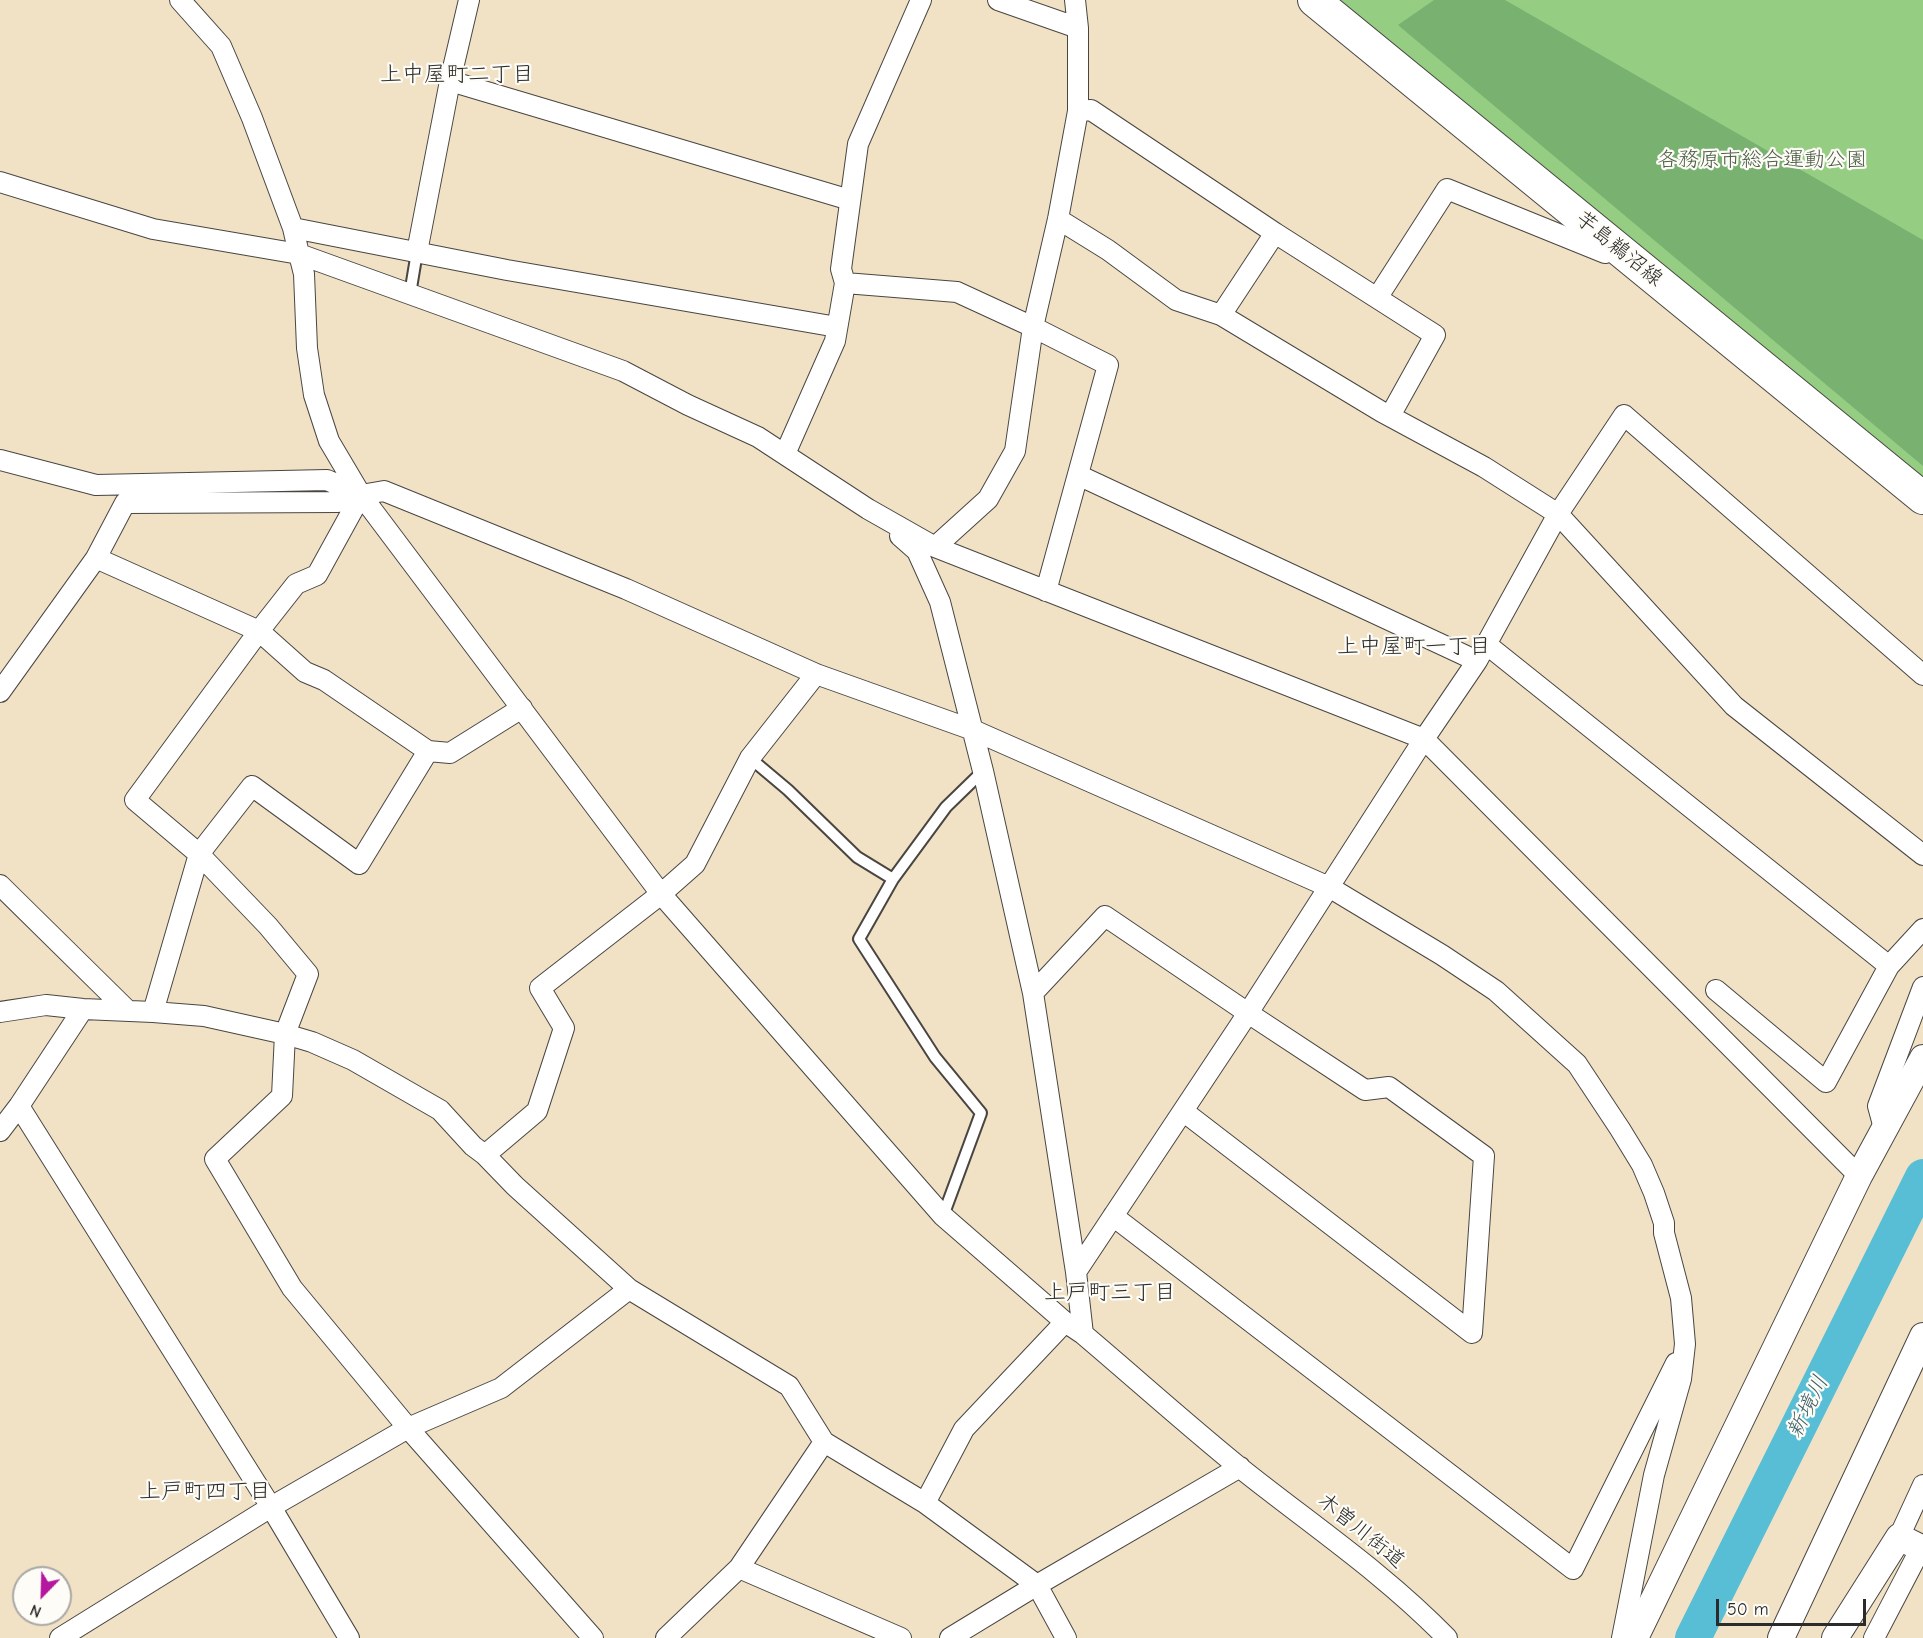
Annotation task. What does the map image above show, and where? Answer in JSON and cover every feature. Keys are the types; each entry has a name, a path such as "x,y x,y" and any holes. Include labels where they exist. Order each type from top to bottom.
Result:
{"main road":[{"name":"芋島鵜沼線","path":"1322,6 1923,498"}],"street":[{"name":"木曽川街道","path":"180,0 221,46 252,118 293,228 304,274 307,348 314,395 329,441 361,495 661,894 944,1216 1065,1322 1083,1334 1240,1467 1356,1556 1446,1638"},
{"path":"417,252 450,81 469,0"},
{"path":"785,454 835,341 845,283 841,269 858,144 921,0"},
{"path":"998,0 1078,28"},
{"path":"935,547 988,499 1015,452 1033,327 1058,219 1078,111 1078,28 1075,0"},
{"path":"1295,0 1322,6"},
{"path":"450,81 850,200"},
{"path":"1078,111 1091,110 1275,233 1436,335 1390,416"},
{"path":"0,182 153,229 299,254 623,371 688,405 758,437 868,509 935,547 1424,738 1859,1176"},
{"path":"1377,298 1447,189 1605,253 1618,248"},
{"path":"1058,219 1108,250 1176,300 1221,315 1390,416 1484,467 1557,514 1734,706 1923,855"},
{"path":"293,228 519,273 837,327"},
{"path":"1221,315 1275,233"},
{"path":"845,283 957,292 1108,364 1046,591"},
{"path":"1076,1272 1248,1013 1424,738 1482,653 1557,514 1624,415 1923,675"},
{"path":"0,460 96,485 327,480 361,495"},
{"path":"1078,475 1482,653 1889,966"},
{"path":"0,692 96,558 125,503 338,502 384,491 626,589 816,674 973,730 1329,887 1443,955 1496,991 1577,1064 1626,1138 1654,1192 1664,1223 1664,1233 1681,1298 1685,1344 1681,1379 1654,1475 1622,1638"},
{"path":"361,495 317,575 296,584 135,800 199,854 268,926 308,974 285,1034 282,1096 214,1159 292,1288 408,1428 593,1638"},
{"path":"868,509 917,551 940,602 983,771 1033,993 1076,1272 1083,1334"},
{"path":"96,558 259,631 305,672 324,680 428,751 450,753 522,708"},
{"path":"485,1155 537,1112 544,1091 564,1028 540,988 661,894 695,864 750,759 816,674"},
{"path":"153,1012 199,854 252,786 358,864 428,751"},
{"path":"0,885 128,1011"},
{"path":"1033,993 1105,916 1365,1090 1389,1088 1484,1156 1472,1333 1183,1111"},
{"path":"1716,990 1826,1082 1889,966 1923,929"},
{"path":"1884,1128 1878,1106 1923,987"},
{"path":"0,1012 46,1005 153,1012 204,1016 285,1034 312,1042 353,1060 440,1110 515,1186 629,1289 789,1386 825,1442 925,1503 1037,1585 1066,1638"},
{"path":"0,1131 83,1009"},
{"path":"1635,1638 1859,1176 1923,1058"},
{"path":"19,1106 271,1507 349,1638"},
{"path":"1113,1216 1573,1569 1685,1344"},
{"path":"60,1638 271,1507 408,1428 501,1388 629,1289"},
{"path":"925,1503 964,1429 1065,1322"},
{"path":"1781,1638 1923,1335"},
{"path":"666,1638 739,1568 825,1442"},
{"path":"950,1638 1240,1467"},
{"path":"1874,1638 1914,1545 1923,1485"},
{"path":"1834,1638 1914,1545"},
{"path":"739,1568 901,1638"}],"lane":[{"path":"410,294 417,252"},
{"path":"750,759 788,790 857,857 893,879"},
{"path":"944,1216 981,1113 935,1058 859,939 893,879 946,807 983,771"}],"green space":[{"name":"各務原市総合運動公園","path":"1314,0 1923,0 1923,498"},
{"path":"1434,0 1505,0 1923,240 1923,466 1398,25"}],"waterway":[{"name":"新境川","path":"1693,1638 1923,1177"}],"district":[{"name":"上中屋町二丁目","path":"457,75"},
{"name":"上中屋町一丁目","path":"1414,647"},
{"name":"上戸町三丁目","path":"1110,1293"},
{"name":"上戸町四丁目","path":"205,1492"}]}
